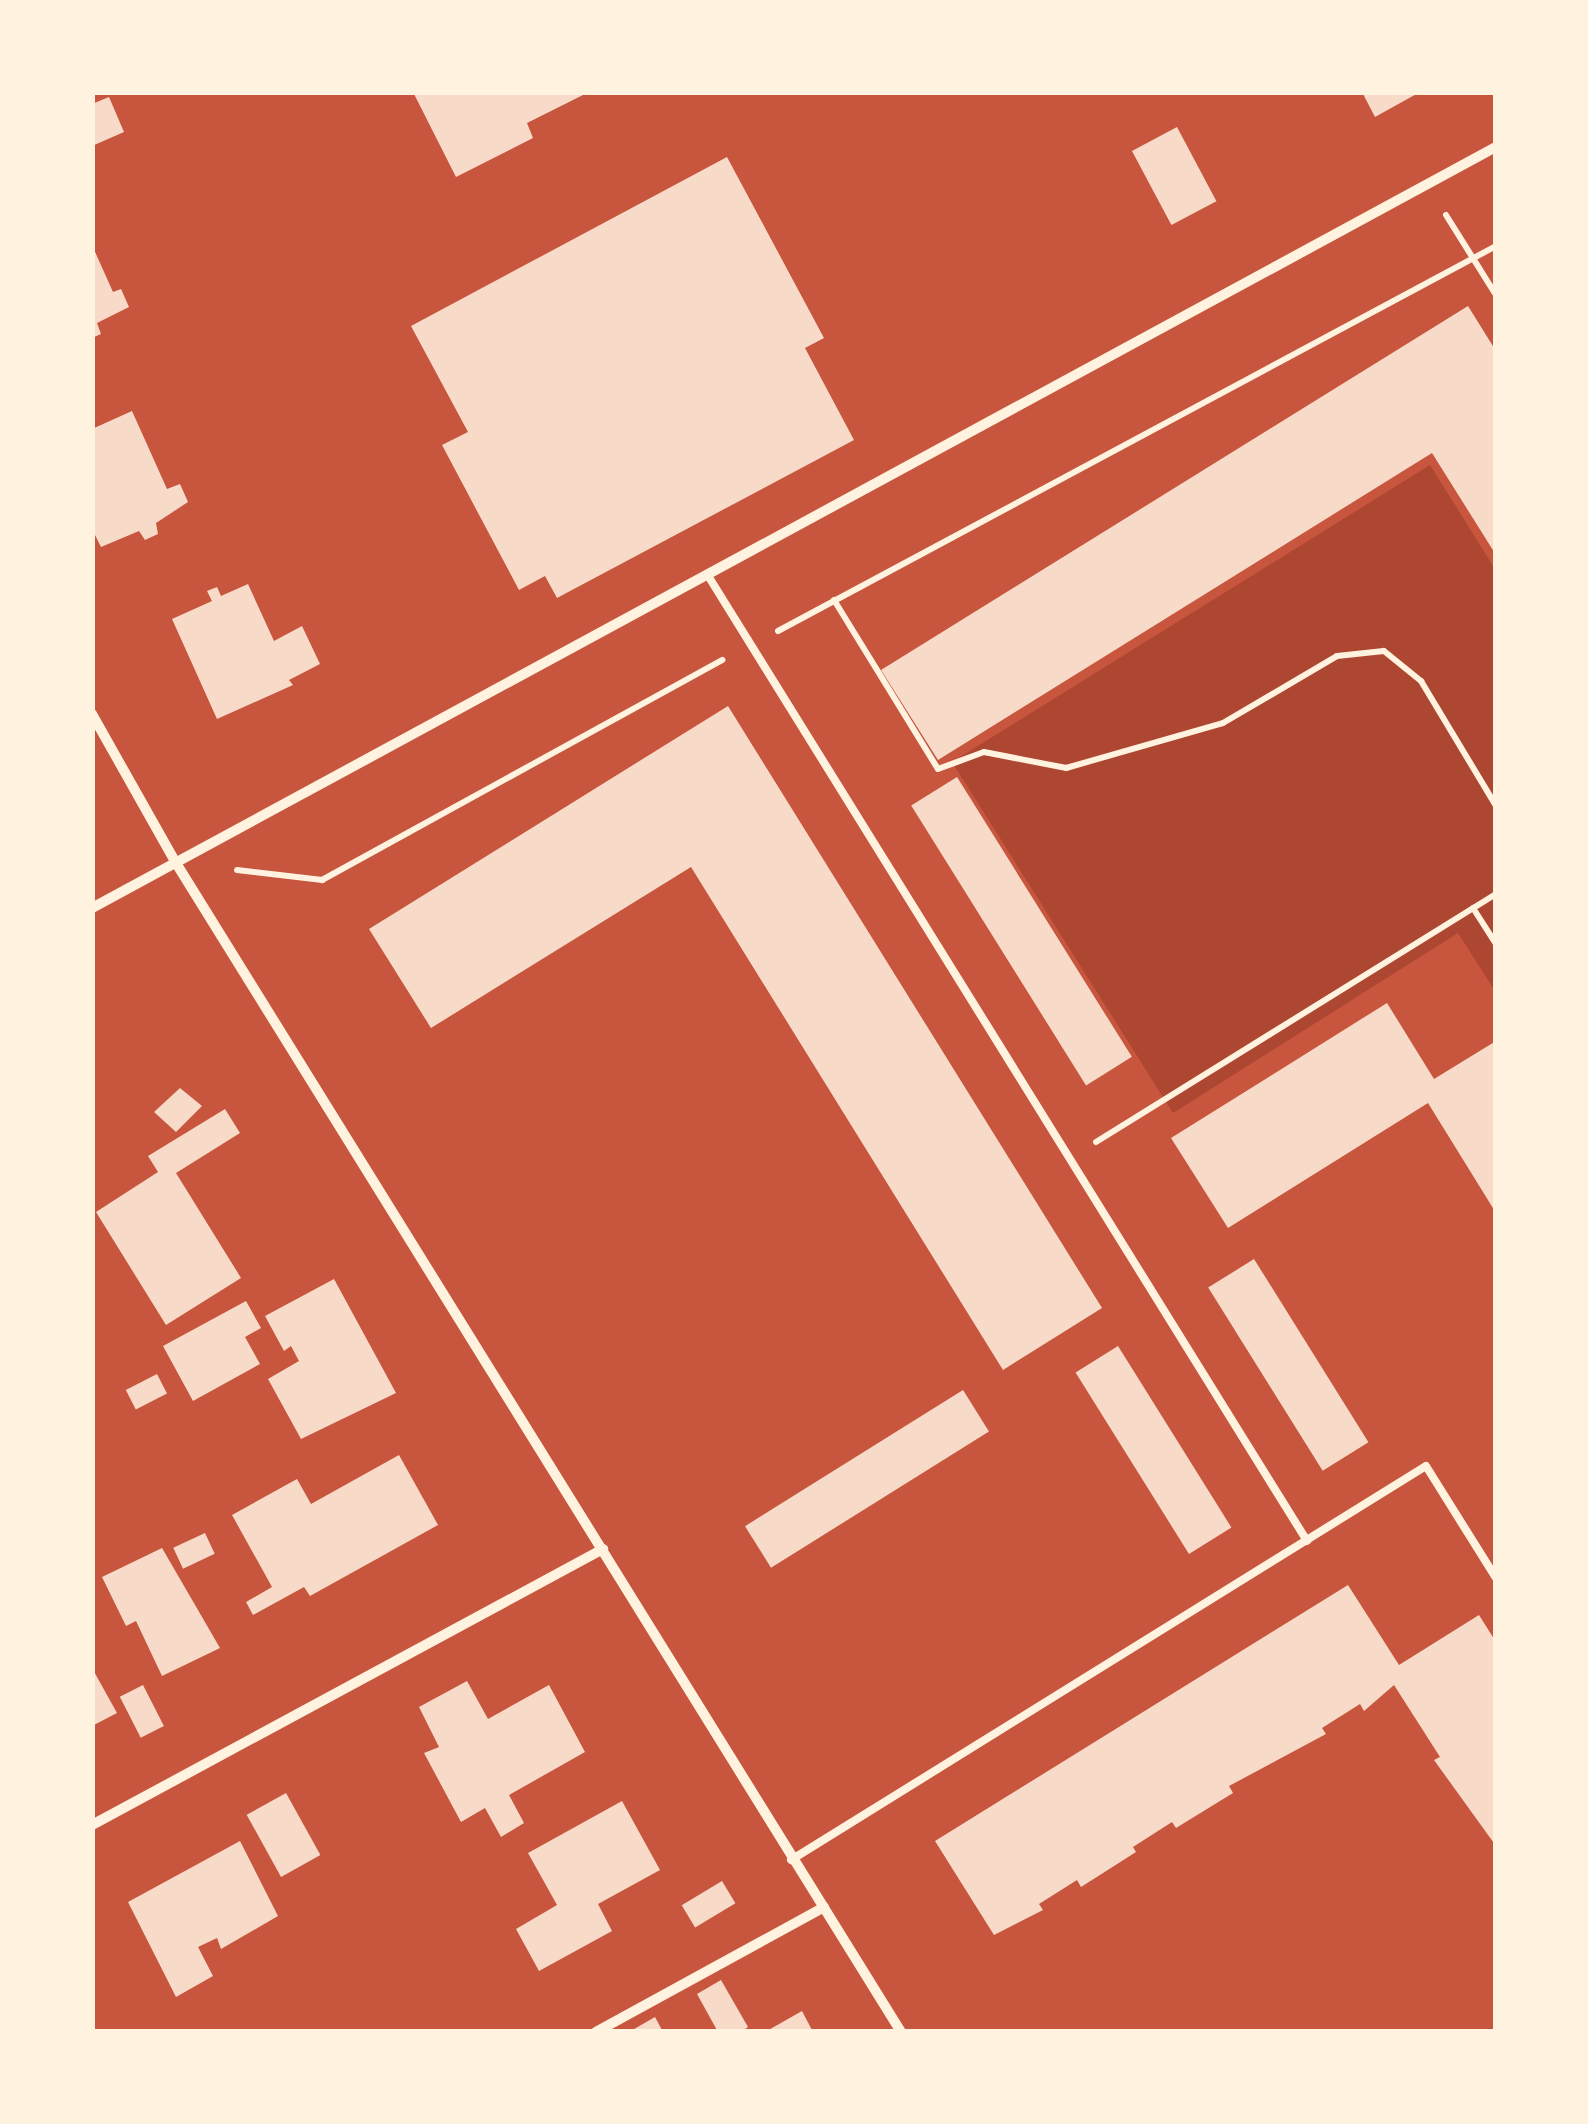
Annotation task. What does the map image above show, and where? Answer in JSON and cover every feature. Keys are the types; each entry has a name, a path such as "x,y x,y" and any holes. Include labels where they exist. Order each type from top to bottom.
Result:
{"street":[{"path":"92,908 1496,147"},
{"path":"92,714 176,862 901,2032"},
{"path":"92,1825 603,1550"},
{"path":"596,2032 824,1907"}],"lane":[{"path":"707,574 1307,1540"},
{"path":"792,1860 1426,1466 1496,1578"}],"path":[{"path":"1427,185 1496,294"},
{"path":"176,862 322,880 834,600 1496,246"},
{"path":"834,600 938,770 984,752 1066,768 1223,723 1337,656 1384,651 1420,681 1496,806"},
{"path":"1070,1158 1496,894"},
{"path":"1473,908 1496,944"}],"shaded area":[{"path":"1430,465 1495,569 1495,991 1458,933 1173,1113 952,762"}],"building":[{"path":"413,92 589,92 527,123 533,138 456,177"},
{"path":"1362,92 1420,92 1375,117"},
{"path":"109,97 124,132 92,146 92,104"},
{"path":"1177,127 1216,201 1171,225 1132,151"},
{"path":"727,157 824,338 805,348 854,440 557,598 545,576 519,590 442,445 468,432 411,326"},
{"path":"92,245 113,292 121,289 129,307 97,323 101,334 92,338"},
{"path":"1468,306 1496,351 1496,555 1432,453 938,760 881,670"},
{"path":"132,411 167,489 180,484 188,502 156,523 158,534 145,540 139,531 101,547 92,529 92,429"},
{"path":"248,584 274,641 302,626 320,664 289,680 293,685 217,719 172,619 212,601 207,591 217,587 221,596"},
{"path":"728,706 1102,1308 1003,1370 691,867 431,1028 369,929"},
{"path":"957,777 1132,1057 1086,1085 911,806"},
{"path":"1387,1003 1434,1079 1496,1041 1496,1213 1428,1103 1228,1228 1171,1138"},
{"path":"180,1088 202,1106 176,1132 154,1112"},
{"path":"225,1109 240,1133 176,1173 241,1278 166,1325 96,1212 158,1172 148,1156"},
{"path":"1254,1259 1368,1442 1323,1471 1208,1288"},
{"path":"334,1279 396,1393 301,1439 268,1379 299,1361 291,1346 284,1351 265,1316"},
{"path":"246,1301 261,1328 245,1337 260,1364 193,1401 163,1346"},
{"path":"1118,1346 1231,1527 1189,1554 1076,1372"},
{"path":"157,1374 167,1394 136,1409 126,1390"},
{"path":"963,1390 989,1432 771,1568 745,1526"},
{"path":"399,1455 438,1525 310,1596 304,1587 253,1615 246,1602 272,1587 232,1515 297,1479 311,1504"},
{"path":"205,1533 215,1554 183,1569 173,1548"},
{"path":"162,1548 220,1648 162,1676 136,1621 126,1626 102,1577"},
{"path":"1348,1585 1399,1665 1479,1615 1496,1642 1496,1846 1434,1760 1440,1757 1394,1685 1364,1711 1360,1704 1322,1728 1326,1734 1229,1786 1233,1793 1176,1828 1172,1822 1133,1847 1136,1852 1081,1887 1077,1880 1039,1904 1043,1910 994,1935 935,1841"},
{"path":"92,1668 117,1713 92,1726"},
{"path":"467,1681 488,1719 549,1685 585,1752 509,1795 524,1823 501,1837 485,1808 461,1822 424,1753 439,1747 419,1707"},
{"path":"143,1685 164,1726 141,1738 120,1697"},
{"path":"286,1793 320,1855 281,1877 247,1815"},
{"path":"622,1801 660,1870 598,1904 612,1931 539,1971 516,1929 557,1905 528,1853"},
{"path":"240,1841 278,1916 221,1949 217,1938 198,1947 213,1976 176,1997 128,1902"},
{"path":"722,1881 735,1903 695,1927 682,1905"},
{"path":"721,1980 748,2027 741,2032 718,2032 697,1994"},
{"path":"802,2011 813,2032 765,2032"},
{"path":"655,2017 663,2032 629,2032"}]}
